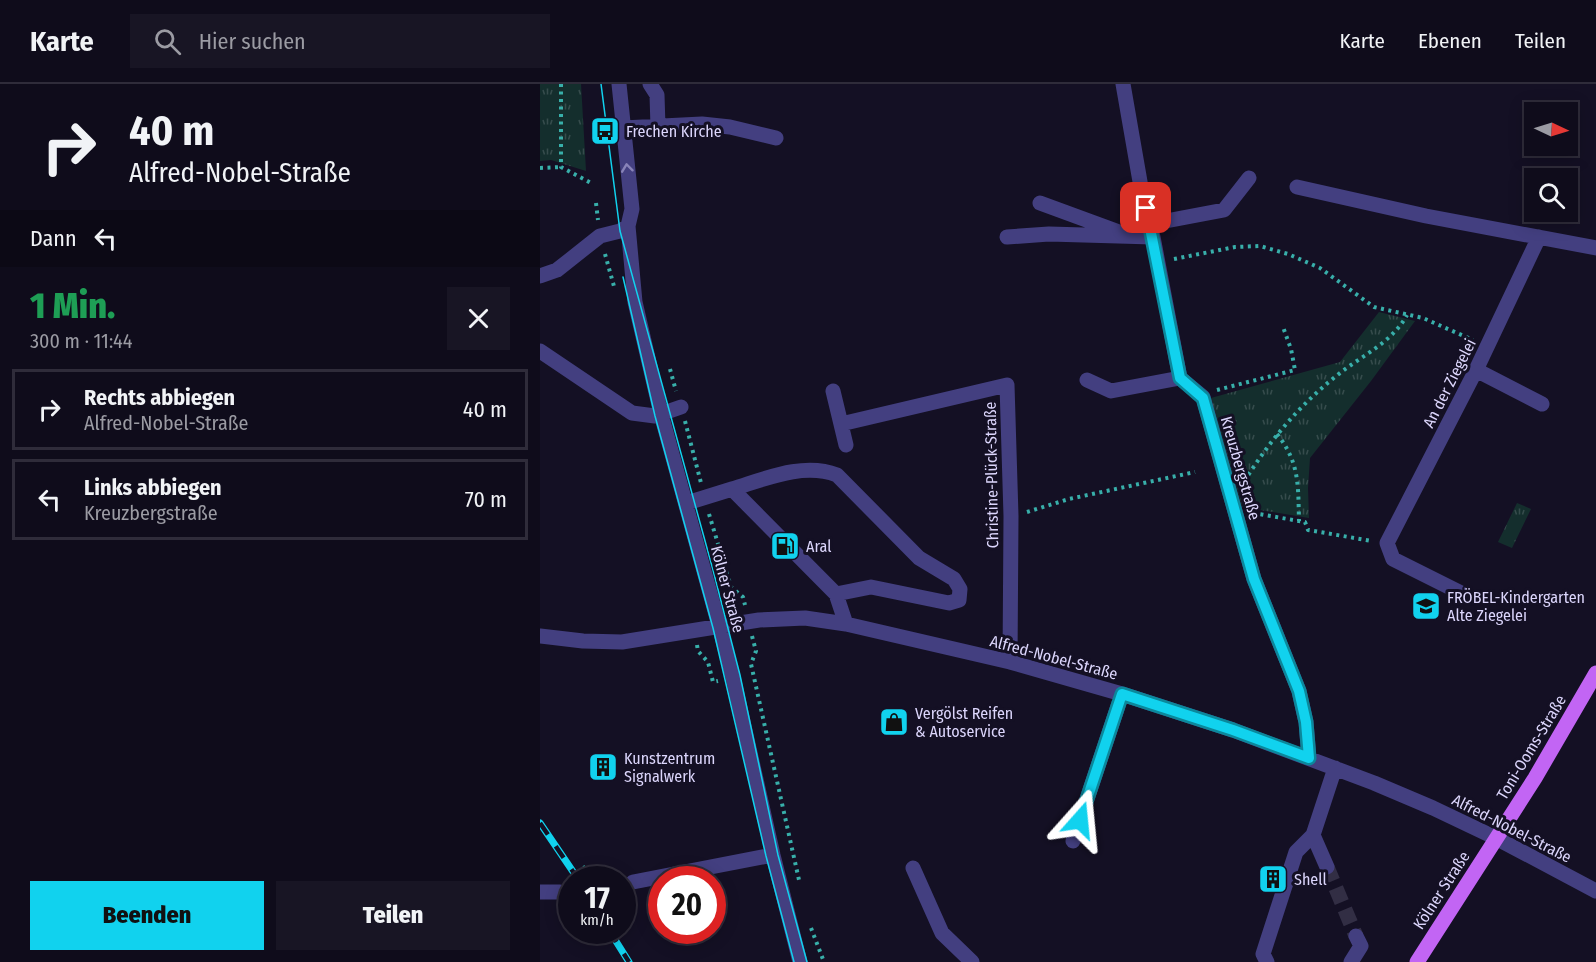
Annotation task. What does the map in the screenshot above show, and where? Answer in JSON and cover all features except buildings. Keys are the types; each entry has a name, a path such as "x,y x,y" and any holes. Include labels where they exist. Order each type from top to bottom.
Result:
{"main road":[{"name":"Toni-Ooms-Straße","path":"1496,838 1535,778 1596,673"},
{"name":"Kölner Straße","path":"1417,962 1496,838"}],"street":[{"name":"Kölner Straße","path":"619,84 632,209 628,226 635,302 661,414 720,627 800,962"},
{"path":"650,84 657,95 658,127"},
{"path":"1123,84 1142,193 1180,378 1203,398"},
{"path":"623,128 702,124 776,138"},
{"path":"1006,237 1049,234 1132,237 1224,210 1249,178"},
{"path":"1297,187 1426,216 1596,248"},
{"path":"1040,203 1132,237"},
{"path":"540,276 557,270 600,236 620,231 628,226"},
{"name":"An der Ziegelei","path":"1387,543 1476,370 1539,237"},
{"path":"540,351 632,414 655,416 681,407"},
{"path":"1476,370 1542,404"},
{"path":"1087,380 1111,391 1180,378"},
{"name":"Christine-Plück-Straße","path":"841,424 1007,385 1011,516 1010,662"},
{"path":"833,391 846,445"},
{"name":"Kreuzbergstraße","path":"1203,398 1254,579 1299,691 1306,722 1309,758"},
{"path":"687,502 784,473 824,470 837,476 919,558 954,579 960,590 959,600 949,603 871,586 836,594"},
{"path":"732,489 836,594 846,624"},
{"path":"1387,543 1392,559 1461,593"},
{"name":"Alfred-Nobel-Straße","path":"540,636 622,642 771,619 805,618 846,624 1010,662 1122,694 1233,730 1335,768 1420,802 1496,838 1596,891"},
{"path":"1073,841 1122,694"},
{"path":"1267,962 1263,954 1296,852 1313,835 1335,768"},
{"path":"1313,835 1327,867"},
{"path":"636,881 773,855"},
{"path":"914,868 942,933 972,962"},
{"path":"540,892 558,891"},
{"path":"1351,962 1361,946 1356,936"}],"path":[{"path":"561,84 561,167"},
{"path":"540,168 561,167 591,183"},
{"path":"1158,263 1235,247 1260,246 1320,268 1374,307 1439,324 1487,346"},
{"path":"1227,482 1247,477 1264,449 1305,403 1335,377 1382,344 1394,333 1407,315"},
{"path":"1203,398 1217,390 1296,370 1283,327"},
{"path":"669,362 731,586 743,597 756,651 751,664 801,886"},
{"path":"1277,434 1295,464 1298,477 1299,520"},
{"path":"1011,516 1069,499 1195,472"},
{"path":"1234,510 1299,520 1305,522 1308,530 1387,543"},
{"path":"808,920 824,962"}],"green space":[{"path":"540,84 581,84 586,171 551,160 540,161"},
{"path":"1379,312 1415,321 1310,458 1309,518 1242,507 1211,398 1340,362"},
{"path":"1517,503 1531,509 1512,548 1498,542"}],"tunnel":[{"path":"1327,867 1356,936"}],"tram line":[{"path":"601,84 620,231 740,675 778,855 807,962"},
{"path":"623,277 655,416 713,628 766,856 794,962"}],"railway":[{"path":"540,823 569,866"},
{"path":"618,944 629,962"}],"place":[{"name":"Frechen Kirche","path":"605,131"},
{"name":"Aral","path":"785,546"},
{"name":"FRÖBEL-Kindergarten Alte Ziegelei","path":"1426,606"},
{"name":"Vergölst Reifen & Autoservice","path":"894,722"},
{"name":"Kunstzentrum Signalwerk","path":"603,767"},
{"name":"Shell","path":"1273,879"}],"route":[{"path":"1080,820 1122,694 1233,730 1309,758 1306,722 1299,691 1254,579 1203,398 1180,378 1146,208"}]}
